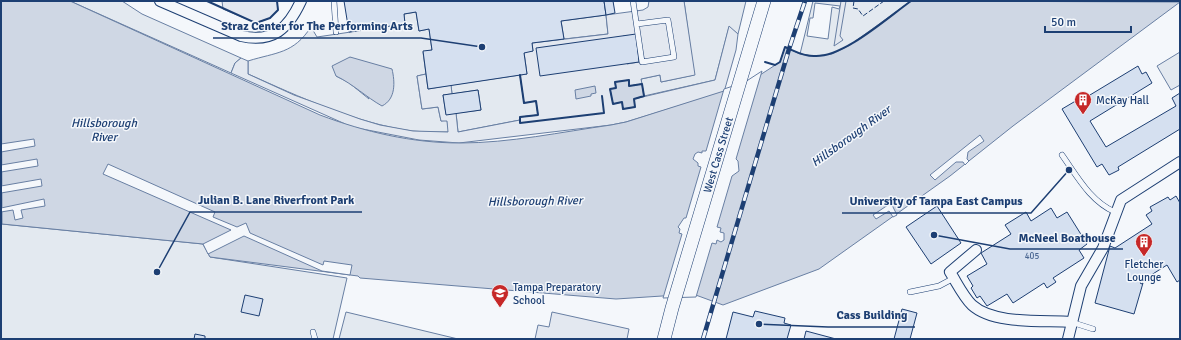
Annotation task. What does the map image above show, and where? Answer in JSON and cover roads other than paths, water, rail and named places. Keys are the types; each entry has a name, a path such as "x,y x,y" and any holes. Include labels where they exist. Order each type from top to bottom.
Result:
{"street":[{"path":"163,2 241,36 254,39 266,38 284,28 295,14 301,1"},
{"name":"West Cass Street","path":"664,339 764,1"},
{"path":"1068,339 1081,286 1103,248 1115,212 1121,200 1180,162"},
{"path":"976,250 950,272 969,301 984,312 1020,320 1071,322"},
{"name":"West Cass Street","path":"659,339 672,308"}],"lane":[{"path":"334,1 336,32"},
{"path":"633,1 642,62 674,57 668,20 637,24"},
{"path":"1062,155 1088,192 1102,205 1115,212"},
{"path":"910,292 939,286 954,278"},
{"path":"1071,322 1093,329"},
{"path":"313,332 315,339"}],"water":[{"name":"Hillsborough River","path":"1,1 70,1 320,115 354,127 406,139 460,143 479,143 536,137 626,122 746,84 780,62 785,47 800,54 815,56 832,54 850,45 911,1 1180,2 1013,126 950,176 819,269 723,305 693,294 616,299 360,278 358,276 210,257 203,244 2,224"},
{"path":"350,57 392,69 394,85 392,95 387,103 382,106 336,76 332,66"},
{"path":"629,80 629,86 642,84 644,96 634,99 635,107 623,109 622,102 613,104 610,89 616,88 615,82"},
{"path":"595,86 596,93 591,94 591,96 576,99 575,90"}],"railway":[{"path":"703,339 789,49 805,1"}],"place":[{"name":"Straz Center for The Performing Arts","path":"482,47"},
{"name":"McKay Hall","path":"1083,115"},
{"name":"University of Tampa East Campus","path":"1069,170"},
{"name":"McNeel Boathouse","path":"934,235"},
{"name":"Fletcher Lounge","path":"1144,257"},
{"name":"Julian B. Lane Riverfront Park","path":"157,272"},
{"name":"Tampa Preparatory School","path":"500,308"},
{"name":"Cass Building","path":"759,324"}]}
